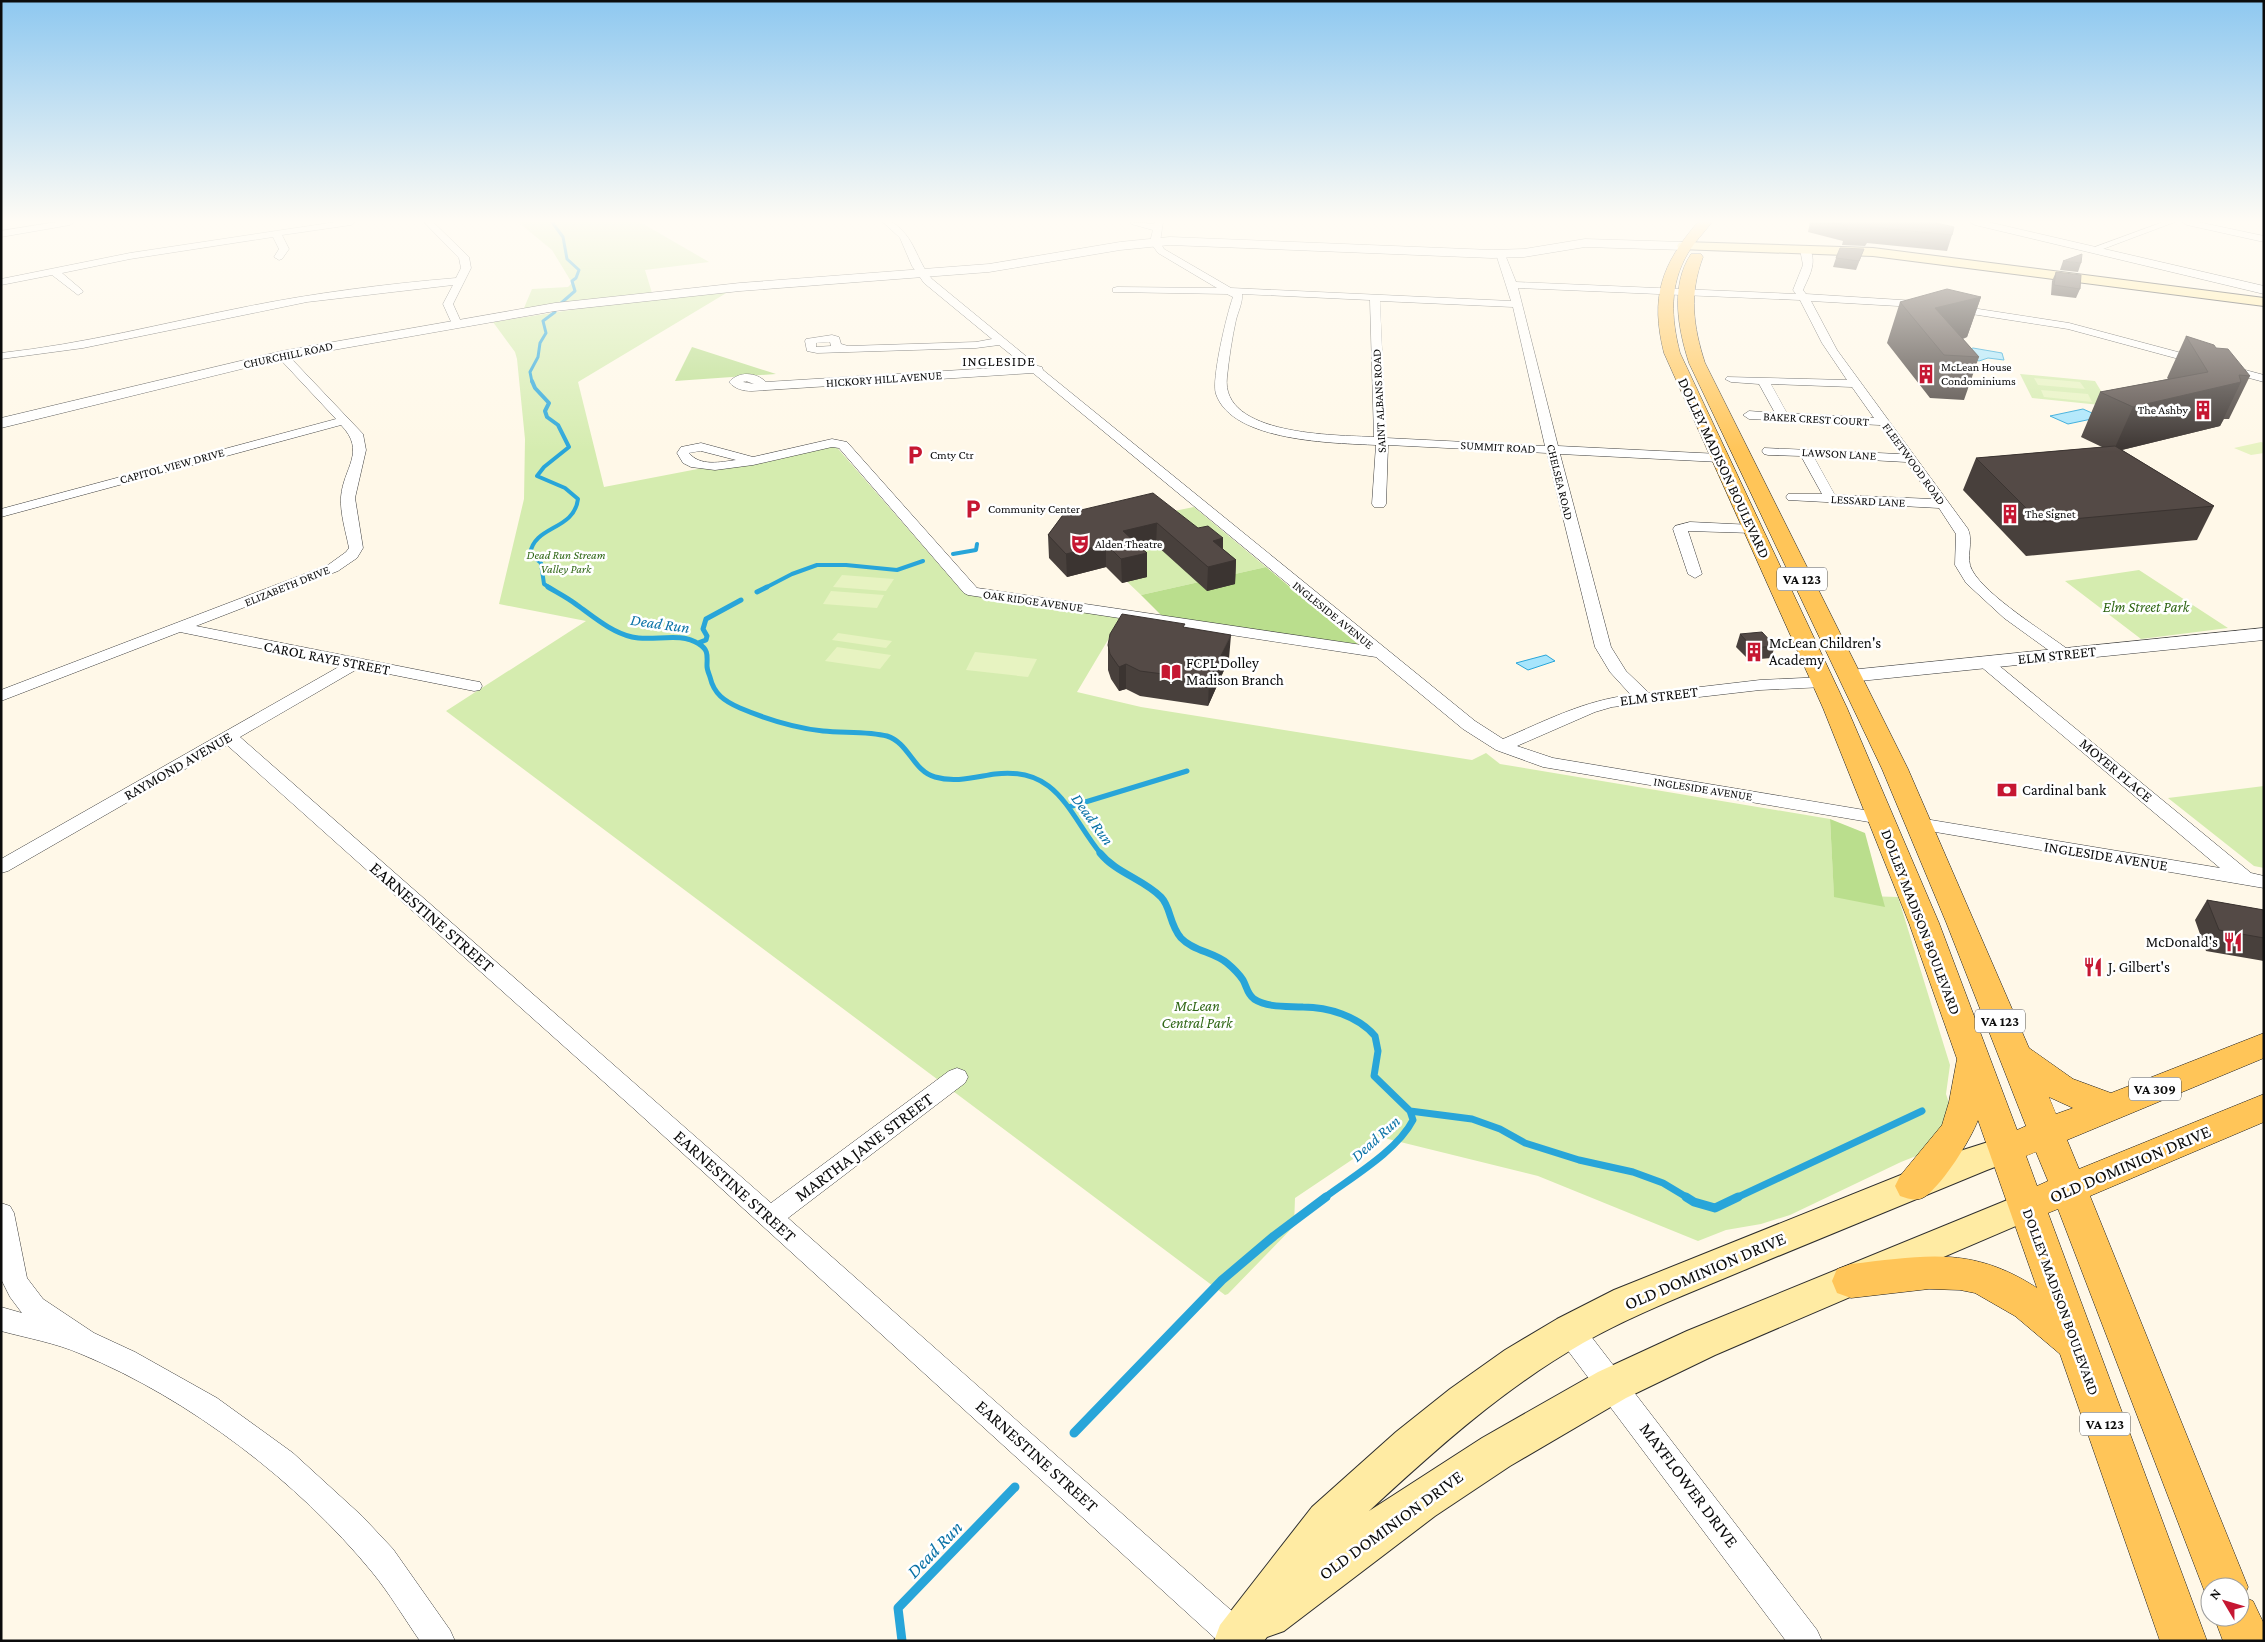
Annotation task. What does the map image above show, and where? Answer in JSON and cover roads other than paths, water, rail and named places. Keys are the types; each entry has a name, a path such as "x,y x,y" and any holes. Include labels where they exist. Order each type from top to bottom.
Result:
{"main road":[{"name":"DOLLEY MADISON BOULEVARD","path":"1672,299 1665,318 1672,353 1824,682 1870,788 1924,923 2184,1641"},
{"name":"DOLLEY MADISON BOULEVARD","path":"1677,299 1696,363 1850,676 1942,877 2047,1134 2221,1577"},
{"path":"1870,788 1896,813 1919,824"},
{"path":"1881,818 1891,822 1903,831 1942,877"},
{"name":"OLD DOMINION DRIVE","path":"1237,1639 1327,1522 1380,1472 1491,1381 1570,1331 1627,1302 1693,1274 2047,1134 2264,1045"},
{"path":"2014,1054 2060,1090 2112,1106"},
{"path":"1914,1186 1942,1150 1958,1125 1966,1097 1973,1059"},
{"name":"OLD DOMINION DRIVE","path":"1237,1639 1376,1532 1420,1501 1496,1452 1612,1385 1701,1343 1851,1282 2264,1107"},
{"path":"1851,1282 1938,1272 1978,1277 2000,1286 2021,1298 2075,1342"},
{"path":"2241,1627 2247,1641"}],"street":[{"path":"1,356 72,348 309,299"},
{"path":"451,299 448,304 457,324"},
{"name":"CHURCHILL ROAD","path":"1,423 282,355 457,324 581,304 631,299"},
{"name":"INGLESIDE AVENUE","path":"952,299 1378,652 1469,725 1502,746 1549,763 1881,818"},
{"path":"1237,299 1229,333 1221,382 1222,393 1226,402 1235,410 1250,420 1277,432"},
{"name":"SAINT ALBANS ROAD","path":"1375,299 1380,441 1382,444 1379,504"},
{"path":"1390,299 1517,304"},
{"name":"CHELSEA ROAD","path":"1516,299 1522,335 1532,365 1603,647 1612,667 1620,678 1644,697"},
{"name":"FLEETWOOD ROAD","path":"1805,299 1826,342 1963,533 1965,541 1961,560 1964,570 1995,601 2064,654"},
{"path":"1837,299 1905,302 2041,320 2093,332 2264,379"},
{"path":"844,348 976,345 1003,341"},
{"name":"ELIZABETH DRIVE","path":"1,696 182,628 333,568 352,555 356,548 348,496 360,451 360,442 357,434 282,355"},
{"name":"HICKORY HILL AVENUE","path":"760,386 1038,369"},
{"path":"1731,378 1857,384"},
{"path":"1763,380 1784,417"},
{"name":"BAKER CREST COURT","path":"1749,416 1884,422"},
{"name":"CAPITOL VIEW DRIVE","path":"1,513 344,420"},
{"name":"SUMMIT ROAD","path":"1277,432 1317,438 1720,458"},
{"name":"OAK RIDGE AVENUE","path":"753,461 832,443 843,446 893,500 969,590 973,592 1378,652"},
{"name":"LAWSON LANE","path":"1768,451 1909,458"},
{"path":"1805,453 1831,499"},
{"name":"LESSARD LANE","path":"1794,497 1943,504"},
{"path":"1695,574 1680,529 1690,526 1753,529"},
{"path":"1288,639 1305,638 1323,632 1330,623 1327,610"},
{"name":"CAROL RAYE STREET","path":"182,628 355,664 474,686"},
{"name":"ELM STREET","path":"1850,676 2264,634"},
{"name":"MOYER PLACE","path":"1985,662 2254,881"},
{"name":"RAYMOND AVENUE","path":"1,867 355,664"},
{"name":"ELM STREET","path":"1502,746 1589,708 1644,697 1766,684 1824,682"},
{"name":"EARNESTINE STREET","path":"229,737 302,804 448,930 771,1217 1237,1639"},
{"name":"INGLESIDE AVENUE","path":"1919,824 2254,881"},
{"name":"MARTHA JANE STREET","path":"771,1217 957,1077"},
{"path":"1,1213 14,1278 22,1294 45,1316 84,1342"},
{"path":"1,1319 84,1342 111,1353 172,1386 254,1441 318,1494 383,1561 439,1641"},
{"name":"MAYFLOWER DRIVE","path":"1570,1331 1806,1641"}],"water":[{"path":"1973,348 2002,353 2004,360 1988,358 1979,361 1959,353"},
{"path":"2083,409 2101,417 2068,424 2050,416"},
{"path":"1546,655 1555,661 1528,670 1516,663"}],"waterway":[{"name":"Dead Run","path":"560,304 566,299"},
{"name":"Dead Run","path":"532,382 530,372 538,357 540,343 546,333 543,321 555,312"},
{"name":"Dead Run","path":"532,381 535,388 549,403 545,411 547,417 558,425 569,447 544,467 537,476 565,488 578,499 575,509 569,517 539,538 533,545 530,554 541,563 544,584 550,588"},
{"path":"953,554 976,550 977,544"},
{"path":"765,588 792,574 817,565 846,565 897,570 923,561"},
{"name":"Dead Run","path":"548,587 603,624 624,635 640,638 675,637 692,640 699,644 706,651 707,666 714,688 729,703 750,712 812,730 872,733 887,736 901,745 921,769 928,774 942,779 972,778 995,774 1016,774 1034,778 1060,796 1101,854"},
{"path":"757,592 765,588"},
{"path":"698,643 706,640 707,636 703,629 706,619 741,600"},
{"path":"1069,807 1187,771"},
{"name":"Dead Run","path":"1100,853 1114,866 1146,885 1161,897 1181,938 1191,946 1216,956 1227,963 1236,971 1248,993 1254,999 1271,1005 1313,1007 1332,1011 1351,1018 1368,1029 1375,1036 1378,1051 1374,1076 1410,1111"},
{"name":"Dead Run","path":"1324,1198 1385,1153 1396,1142 1413,1120 1410,1111"},
{"path":"1410,1111 1472,1119 1500,1129 1525,1143 1579,1160 1633,1172 1663,1183 1688,1198"},
{"path":"1736,1198 1922,1111"},
{"name":"Dead Run","path":"1074,1433 1222,1280 1274,1236 1326,1197"},
{"path":"1686,1197 1694,1202 1715,1208 1738,1197"},
{"name":"Dead Run","path":"902,1641 898,1608 1015,1487"}],"place":[{"name":"McLean House Condominiums","path":"1926,374"},
{"name":"The Ashby","path":"2203,410"},
{"name":"Cmty Ctr","path":"915,455"},
{"name":"Community Center","path":"973,509"},
{"name":"The Signet","path":"2010,514"},
{"name":"Alden Theatre","path":"1080,544"},
{"name":"McLean Children's Academy","path":"1754,652"},
{"name":"FCPL Dolley Madison Branch","path":"1171,672"},
{"name":"Cardinal bank","path":"2007,790"},
{"name":"McDonald's","path":"2233,942"},
{"name":"J. Gilbert's","path":"2093,967"}],"district":[{"name":"INGLESIDE","path":"999,361"}],"park label":[{"name":"Dead Run Stream Valley Park","path":"566,562"},
{"name":"Elm Street Park","path":"2146,607"},
{"name":"McLean Central Park","path":"1197,1014"}]}
